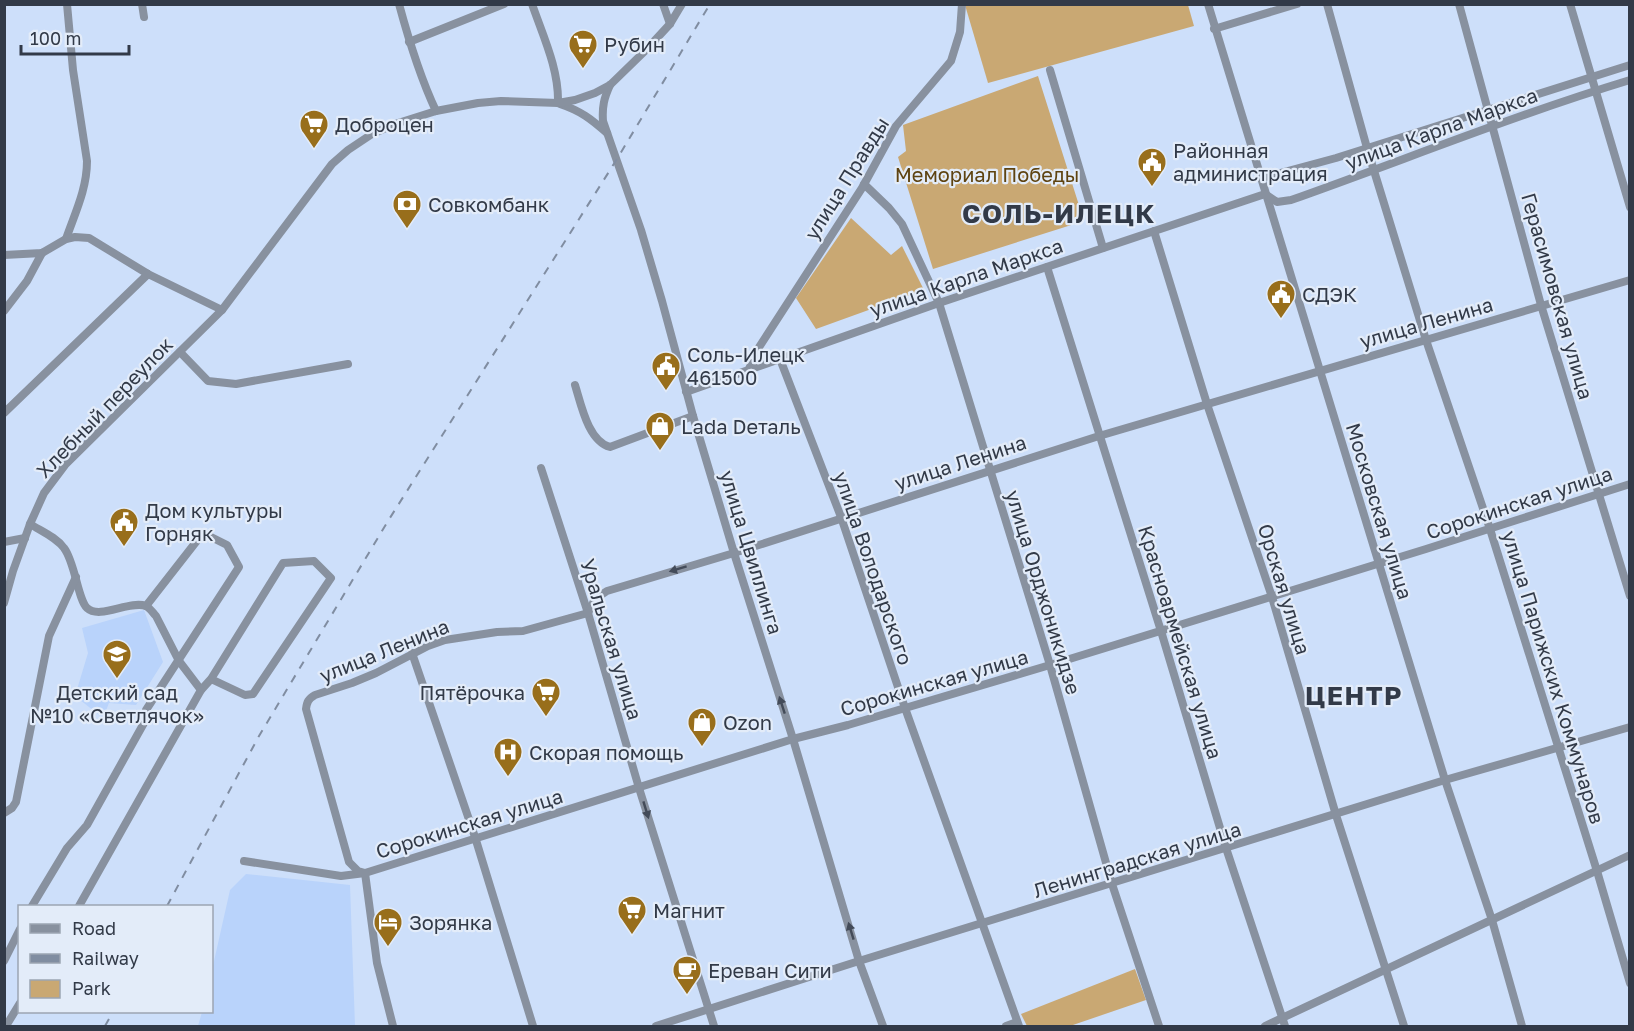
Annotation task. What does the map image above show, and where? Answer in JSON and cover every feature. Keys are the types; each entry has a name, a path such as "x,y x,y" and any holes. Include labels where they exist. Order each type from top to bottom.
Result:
{"street":[{"path":"66,239 84,190 87,168 73,70 67,4"},
{"path":"142,4 144,17"},
{"path":"399,4 409,42 436,111"},
{"path":"409,42 504,4"},
{"path":"532,4 554,68 558,103 578,110 593,120 607,134"},
{"path":"663,4 670,24"},
{"path":"610,85 670,24 682,4"},
{"name":"улица Правды","path":"749,369 756,352 864,184 896,126 951,61 960,32 962,4"},
{"name":"Московская улица","path":"1208,4 1379,564 1492,921 1522,1026"},
{"path":"1214,29 1297,4"},
{"name":"улица Парижских Коммунаров","path":"1327,4 1367,148 1426,340 1490,529 1597,871 1629,983"},
{"name":"Герасимовская улица","path":"1459,4 1541,305 1629,596"},
{"path":"1570,4 1629,207"},
{"name":"улица Карла Маркса","path":"1262,178 1336,158 1629,65"},
{"path":"1050,70 1103,248"},
{"name":"улица Карла Маркса","path":"686,392 939,303 1265,194 1277,202 1291,200 1493,126 1629,80"},
{"name":"Хлебный переулок","path":"4,603 9,570 44,493 65,465 222,310 332,164 348,150 372,134 436,111 501,101 558,103 595,93 610,85"},
{"name":"улица Цвиллинга","path":"610,85 604,97 603,121 644,240 734,553 793,739 859,961 883,1026"},
{"name":"улица Орджоникидзе","path":"864,184 902,224 939,303 1050,665 1112,884 1159,1026"},
{"name":"Орская улица","path":"1154,231 1207,404 1272,597 1336,815 1404,1026"},
{"path":"4,255 42,253 66,239 89,238 148,274 222,310"},
{"path":"4,311 27,280 42,253"},
{"name":"Красноармейская улица","path":"1047,267 1226,848 1284,1022"},
{"path":"4,413 148,274"},
{"name":"улица Ленина","path":"365,873 358,871 349,862 306,709 309,698 315,695 376,673 412,653 445,640 486,633 523,631 588,613 595,599 608,591 1100,436 1629,280"},
{"path":"180,352 208,381 236,384 348,364"},
{"name":"улица Володарского","path":"780,359 841,517 905,708 1018,1024"},
{"path":"575,385 588,423 594,436 603,446 610,447 693,416"},
{"name":"Уральская улица","path":"541,468 588,613 639,788 714,1026"},
{"name":"Сорокинская улица","path":"244,861 340,876 365,873 793,739 905,708 1272,597 1629,484"},
{"path":"30,524 56,539 64,548 70,558 82,602 88,609 93,612 146,606 156,616 179,661 201,690"},
{"path":"33,905 67,848 87,825 144,723 146,710 238,567 227,545 203,533 146,606"},
{"path":"4,542 25,537"},
{"path":"80,905 201,690 211,679 283,563 314,561 331,578 254,694 245,695 211,679"},
{"path":"4,813 16,802 49,636 76,577"},
{"path":"412,653 475,837 533,1026"},
{"name":"Ленинградская улица","path":"656,1026 1446,780 1629,727"},
{"path":"1265,1026 1284,1022 1385,969 1492,921 1629,855"},
{"path":"365,873 376,963 393,1026"},
{"path":"4,961 18,933"},
{"path":"6,1026 18,1006"},
{"path":"1006,1026 1018,1024"}],"shaded area":[{"name":"Детский сад №10 «Светлячок»","path":"144,610 163,662 136,705 109,703 103,718 75,696 88,653 82,628"},
{"path":"246,874 350,885 355,1026 198,1026 202,1013 213,1013 213,966 230,890"}],"green space":[{"path":"965,5 1188,5 1194,26 988,83"},
{"name":"Мемориал Победы","path":"1038,76 1084,221 933,269 898,157 906,151 903,125"},
{"path":"851,218 891,255 902,246 924,290 816,329 796,298"},
{"path":"1135,969 1146,1000 1070,1026 1027,1026 1021,1014"}],"railway":[{"path":"168,905 259,736 388,521 617,159 710,4"},
{"path":"105,1026 112,1013"}],"place":[{"name":"Рубин","path":"583,70"},
{"name":"Доброцен","path":"314,150"},
{"name":"Районная администрация","path":"1152,188"},
{"name":"Совкомбанк","path":"407,230"},
{"name":"СДЭК","path":"1281,320"},
{"name":"Соль-Илецк 461500","path":"666,392"},
{"name":"Lada Dеталь","path":"660,452"},
{"name":"Дом культуры Горняк","path":"124,548"},
{"name":"Детский сад №10 «Светлячок»","path":"117,680"},
{"name":"Пятёрочка","path":"546,718"},
{"name":"Ozon","path":"702,748"},
{"name":"Скорая помощь","path":"508,778"},
{"name":"Магнит","path":"632,936"},
{"name":"Зорянка","path":"388,948"},
{"name":"Ереван Сити","path":"687,996"}],"district":[{"name":"СОЛЬ-ИЛЕЦК","path":"1059,213"},
{"name":"ЦЕНТР","path":"1354,695"}]}
